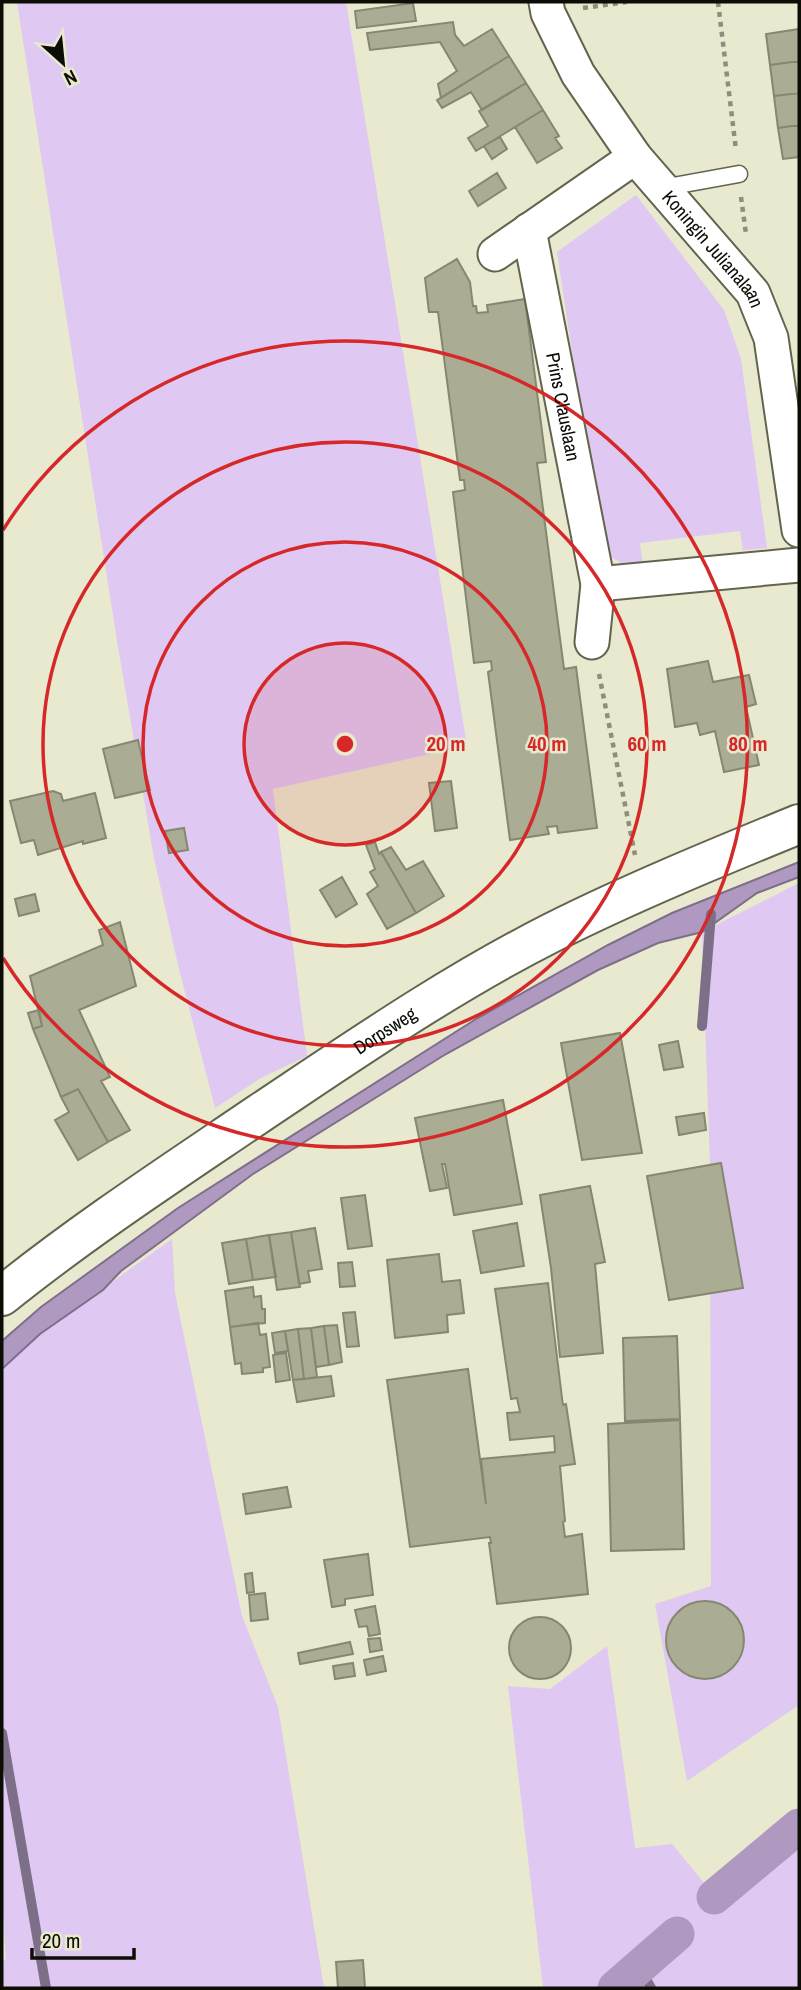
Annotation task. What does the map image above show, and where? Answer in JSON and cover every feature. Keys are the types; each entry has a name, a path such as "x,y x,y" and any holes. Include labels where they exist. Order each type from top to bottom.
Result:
{"street":[{"name":"Koningin Julianalaan","path":"547,8 578,74 635,157 753,293 771,338 799,530"},
{"path":"495,254 635,157"},
{"name":"Prins Clauslaan","path":"529,230 598,584 592,642"},
{"path":"598,584 799,565"},
{"name":"Dorpsweg","path":"2,1296 34,1270 172,1172 420,1006 552,933 642,890 799,824"}],"lane":[{"path":"662,188 739,174"}],"path":[{"path":"547,8 627,2"},
{"path":"592,642 642,890"}],"shaded area":[{"path":"17,2 346,2 467,746 273,789 307,1056 261,1078 215,1108 154,858 117,641"},
{"path":"636,195 724,310 741,359 767,548 743,550 740,531 640,543 643,566 621,562 602,550 557,252"},
{"path":"799,862 799,877 757,893 702,932 658,943 598,970 446,1054 253,1174 121,1271 103,1290 40,1334 2,1369 2,1341 41,1307 178,1208 476,1019 608,945 672,913"},
{"path":"799,883 799,1705 687,1781 655,1604 711,1586 710,1165 702,932"},
{"path":"172,1239 175,1293 242,1616 278,1707 324,1988 2,1988 2,1961 6,1959 2,1900 2,1370 40,1334"},
{"path":"607,1646 635,1848 672,1844 709,1889 718,1906 799,1834 799,1988 623,1988 679,1941 670,1929 601,1988 543,1988 508,1686 550,1689"}],"building":[{"path":"413,3 416,21 357,28 355,11"},
{"path":"453,22 455,35 464,46 492,29 509,56 441,98 438,84 457,71 440,42 370,50 367,33"},
{"path":"799,29 799,61 770,65 766,34"},
{"path":"509,56 526,83 482,110 471,92 442,108 437,100"},
{"path":"799,61 799,93 774,96 770,65"},
{"path":"526,83 543,110 476,151 468,138 488,126 479,111"},
{"path":"799,93 799,125 778,128 774,96"},
{"path":"543,110 559,136 555,138 562,148 537,163 515,127"},
{"path":"799,125 799,157 783,159 778,128"},
{"path":"500,137 507,149 492,159 484,146"},
{"path":"497,173 506,188 478,206 469,191"},
{"path":"457,259 470,282 473,306 476,306 477,313 488,312 487,305 525,299 546,462 537,463 564,669 576,667 597,828 558,833 557,826 547,827 549,834 510,840 488,672 492,670 491,661 474,663 453,492 465,490 464,480 460,480 438,312 429,312 425,278"},
{"path":"708,661 713,682 749,675 756,704 746,707 759,765 724,772 715,731 700,735 697,723 675,727 667,669"},
{"path":"138,740 150,790 115,798 103,749"},
{"path":"451,781 457,828 435,831 429,783"},
{"path":"53,791 61,794 63,801 95,793 106,838 83,844 83,841 38,855 34,840 21,843 10,801"},
{"path":"184,828 188,850 169,853 165,831"},
{"path":"375,842 379,854 381,852 416,913 387,929 367,894 378,886 370,872 375,869 366,845"},
{"path":"391,847 406,870 423,861 444,896 416,913 381,852"},
{"path":"342,877 357,904 336,917 320,890"},
{"path":"35,894 39,911 19,916 15,899"},
{"path":"120,922 136,986 79,1010 110,1077 101,1081 130,1130 108,1142 78,1089 61,1097 33,1029 42,1026 30,976 103,945 99,930"},
{"path":"39,1010 42,1026 33,1029 28,1013"},
{"path":"620,1033 642,1153 582,1160 561,1043"},
{"path":"678,1041 683,1067 664,1070 659,1045"},
{"path":"78,1089 108,1142 78,1160 55,1120 69,1112 61,1097"},
{"path":"503,1100 522,1204 454,1215 445,1164 442,1164 447,1188 430,1191 415,1118"},
{"path":"704,1113 706,1130 679,1135 676,1117"},
{"path":"721,1163 743,1288 669,1300 647,1176"},
{"path":"590,1186 605,1262 595,1264 603,1353 560,1357 540,1195"},
{"path":"365,1195 372,1246 348,1249 341,1198"},
{"path":"517,1223 524,1266 481,1273 473,1231"},
{"path":"315,1228 322,1269 308,1271 310,1282 299,1284 291,1232"},
{"path":"291,1232 300,1287 277,1290 269,1235"},
{"path":"269,1235 276,1277 253,1280 246,1239"},
{"path":"246,1239 253,1280 229,1284 222,1243"},
{"path":"439,1254 442,1282 460,1280 464,1313 447,1315 448,1332 395,1338 387,1260"},
{"path":"352,1262 355,1286 340,1287 338,1263"},
{"path":"548,1283 563,1405 566,1404 575,1464 560,1466 563,1522 565,1537 582,1534 588,1594 497,1604 490,1537 410,1547 387,1380 468,1369 486,1504 481,1459 555,1452 554,1436 510,1440 507,1413 520,1412 517,1398 511,1399 495,1289"},
{"path":"253,1287 254,1297 261,1296 265,1323 230,1327 225,1291"},
{"path":"355,1312 359,1346 347,1347 343,1313"},
{"path":"258,1323 260,1335 266,1334 270,1367 263,1368 263,1372 242,1374 241,1363 235,1364 230,1327"},
{"path":"337,1325 342,1362 329,1365 324,1326"},
{"path":"324,1326 329,1365 316,1367 311,1328"},
{"path":"311,1328 317,1377 304,1379 298,1329"},
{"path":"298,1329 304,1379 293,1380 285,1331"},
{"path":"285,1331 288,1351 275,1353 272,1333"},
{"path":"677,1336 680,1419 625,1421 623,1338"},
{"path":"286,1353 290,1380 276,1382 273,1355"},
{"path":"331,1376 334,1396 297,1402 293,1380"},
{"path":"680,1420 684,1549 611,1551 608,1424"},
{"path":"287,1487 291,1507 246,1514 243,1494"},
{"path":"368,1554 373,1595 345,1599 345,1605 332,1607 324,1560"},
{"path":"252,1573 254,1592 247,1593 245,1574"},
{"path":"265,1593 268,1619 251,1621 249,1595"},
{"path":"705,1601 720,1604 733,1612 741,1625 744,1640 741,1655 733,1668 720,1676 705,1679 690,1676 677,1668 669,1655 666,1640 669,1625 677,1612 690,1604"},
{"path":"375,1606 380,1634 369,1636 367,1626 359,1627 355,1610"},
{"path":"540,1617 562,1626 571,1648 562,1670 540,1679 518,1670 509,1648 518,1626"},
{"path":"380,1638 382,1650 370,1652 368,1639"},
{"path":"350,1642 353,1654 300,1664 298,1653"},
{"path":"383,1656 386,1671 367,1675 364,1660"},
{"path":"353,1663 355,1676 335,1679 333,1666"},
{"path":"363,1960 365,1988 338,1988 336,1962"}],"waterway":[{"path":"702,1026 711,914"},
{"path":"2,1733 46,1988"},
{"path":"714,1897 799,1826"},
{"path":"615,1988 677,1934"},
{"path":"639,1967 651,1988"}]}
